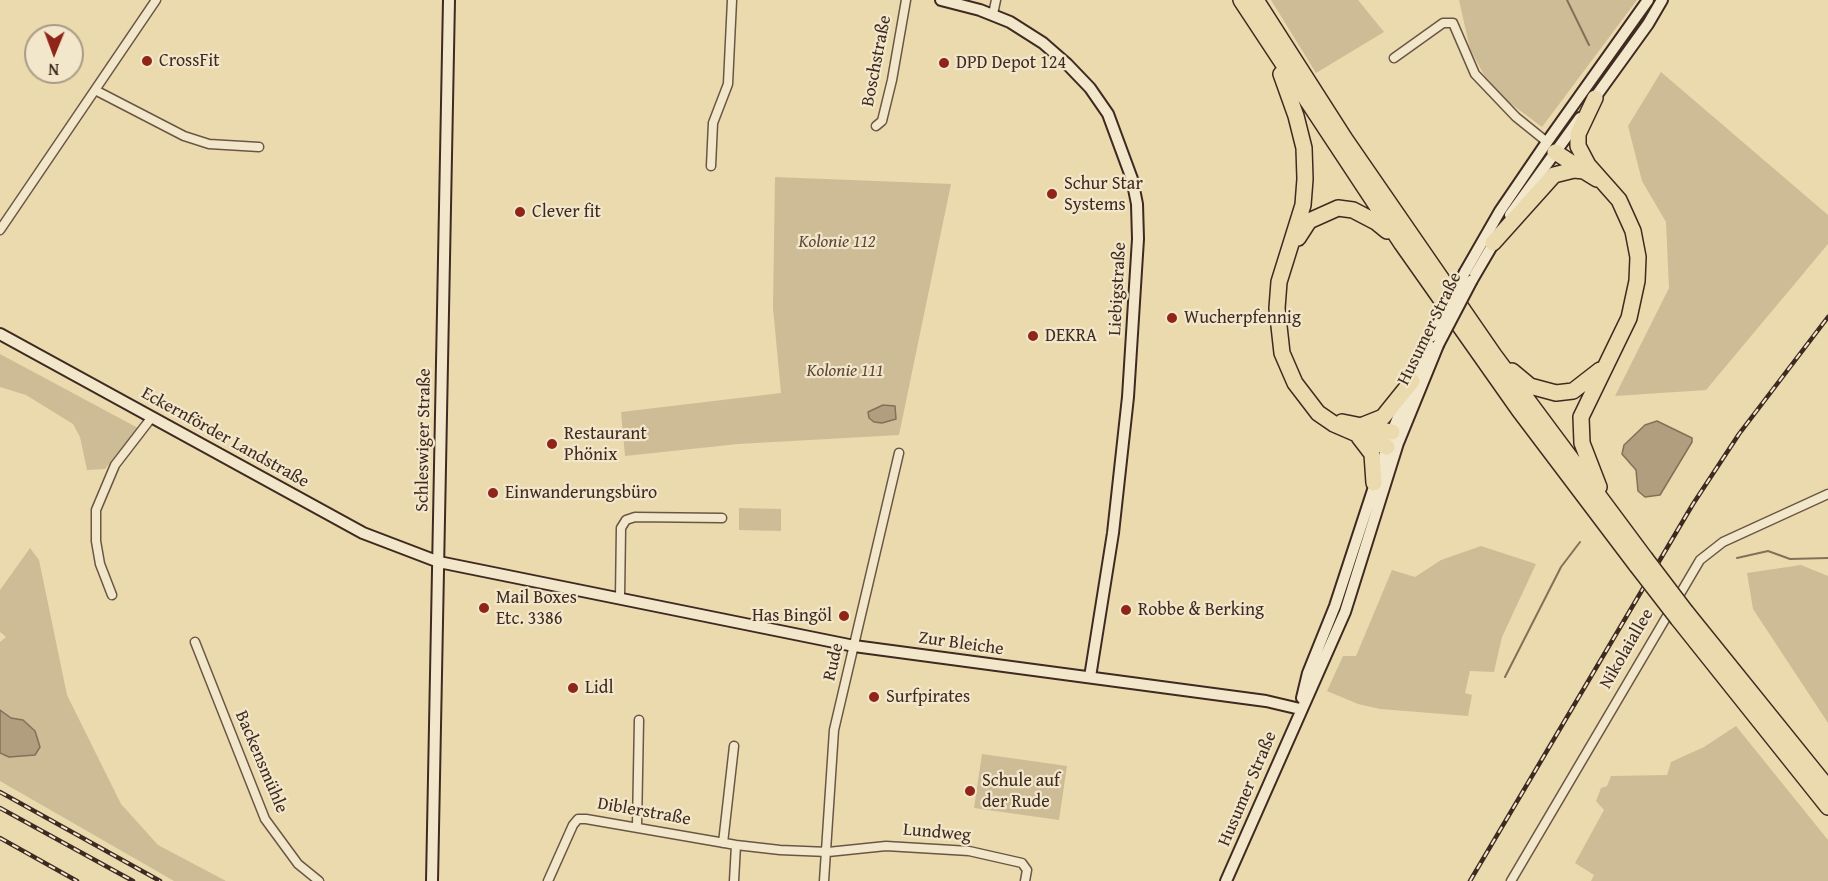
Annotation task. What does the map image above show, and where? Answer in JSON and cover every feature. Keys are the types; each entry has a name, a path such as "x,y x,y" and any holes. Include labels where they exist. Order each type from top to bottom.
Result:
{"highway":[{"path":"1241,0 1402,244 1519,410 1641,562 1828,807"},
{"path":"1256,0 1345,139 1494,355 1616,522 1641,562"},
{"path":"1268,44 1296,116 1304,148 1303,205 1279,282 1276,308 1282,353 1295,383 1318,413 1392,441"},
{"path":"1586,168 1578,146 1578,134 1595,98"},
{"path":"1554,146 1586,168 1619,200 1629,219 1638,257 1635,298 1626,325 1612,356 1587,400 1581,417 1581,430 1590,469 1616,522"},
{"path":"1493,243 1554,175 1563,171 1586,168"},
{"path":"1286,262 1310,221 1338,208 1353,210 1376,222 1402,244"},
{"path":"1494,355 1530,386 1556,393 1573,391 1588,382 1612,356"},
{"path":"1359,430 1383,417 1412,381"},
{"path":"1359,430 1372,454 1374,483"},
{"path":"1682,616 1828,788"}],"main road":[{"name":"Schleswiger Straße","path":"432,881 449,0"},
{"name":"Liebigstraße","path":"941,0 993,14 1043,43 1090,88 1108,114 1120,141 1132,179 1137,204 1136,289 1127,408 1113,533 1090,677"},
{"name":"Husumer Straße","path":"1468,276 1493,243 1648,0"},
{"name":"Husumer Straße","path":"1226,881 1300,710 1318,676 1355,584 1392,441 1412,381 1500,211 1595,98 1648,24 1662,0"},
{"name":"Eckernförder Landstraße","path":"0,334 363,533 439,562"},
{"name":"Husumer Straße","path":"1300,710 1308,674 1335,606 1374,483 1434,341"},
{"name":"Zur Bleiche","path":"439,562 854,646 1266,701 1300,710"}],"street":[{"path":"0,230 156,0"},
{"path":"711,166 713,123 728,84 732,0"},
{"name":"Boschstraße","path":"876,126 882,121 892,80 906,0"},
{"path":"993,14 996,0"},
{"path":"1394,58 1443,23 1453,23 1475,74 1509,111 1554,146"},
{"path":"95,90 184,136 209,144 259,147"},
{"path":"112,595 100,564 94,527 96,510 116,465 152,417"},
{"name":"Rude","path":"824,881 828,852 831,752 899,453"},
{"name":"Nikolaiallee","path":"1511,881 1700,560 1723,542 1828,494"},
{"path":"620,598 621,528 626,520 635,517 722,518"},
{"name":"Backensmühle","path":"195,642 265,819 298,864 319,881"},
{"path":"637,826 639,720"},
{"path":"723,843 734,746"},
{"name":"Diblerstraße","path":"548,881 573,825 578,819 637,826 736,845 828,852"},
{"path":"734,881 736,845"},
{"name":"Lundweg","path":"828,852 886,846 969,851 1022,863 1027,870 1025,881"}],"green space":[{"path":"1271,0 1358,0 1384,32 1316,73"},
{"path":"1459,0 1637,0 1542,127 1502,97 1484,75 1470,49"},
{"path":"1661,72 1828,215 1828,244 1706,390 1615,396 1669,288 1666,222 1642,181 1628,126"},
{"path":"775,177 951,184 899,435 738,444 625,456 621,412 781,393 773,308"},
{"path":"0,354 138,428 105,469 87,470 80,437 73,424 26,395 0,387"},
{"path":"739,508 781,509 781,531 739,530"},
{"path":"1481,546 1536,564 1502,637 1494,672 1470,671 1465,693 1472,695 1468,716 1380,709 1358,704 1327,691 1343,656 1356,656 1392,570 1415,577 1441,560"},
{"path":"30,548 39,560 67,695 121,804 158,845 226,881 174,881 0,781 0,753 9,757 23,720 11,718 0,710 0,642 6,637 0,632 0,590"},
{"path":"1801,565 1828,576 1828,723 1753,609 1747,573"},
{"path":"1736,726 1828,840 1828,881 1591,881 1594,875 1575,863 1604,810 1596,801 1601,788 1607,786 1611,776 1667,775 1671,762 1704,747"},
{"path":"982,754 1067,766 1059,820 974,808"}],"shaded area":[{"path":"883,405 895,406 896,419 882,423 874,422 869,418 868,412"},
{"path":"1657,421 1692,438 1692,442 1660,495 1645,497 1638,491 1636,470 1622,454 1624,445 1645,425"},
{"path":"0,710 11,718 23,720 35,731 40,747 35,755 9,757 0,753"}],"waterway":[{"path":"1567,0 1589,45"},
{"path":"1505,677 1561,567 1580,542"},
{"path":"1737,558 1768,551 1790,559 1828,558"}],"railway":[{"path":"1470,881 1693,504 1739,434 1828,317"},
{"path":"0,792 160,881"},
{"path":"0,808 133,881"},
{"path":"0,838 77,881"}],"place":[{"name":"CrossFit","path":"147,61"},
{"name":"DPD Depot 124","path":"944,63"},
{"name":"Schur Star Systems","path":"1052,194"},
{"name":"Clever fit","path":"520,212"},
{"name":"Wucherpfennig","path":"1172,318"},
{"name":"DEKRA","path":"1033,336"},
{"name":"Restaurant Phönix","path":"552,444"},
{"name":"Einwanderungsbüro","path":"493,493"},
{"name":"Mail Boxes Etc. 3386","path":"484,608"},
{"name":"Robbe & Berking","path":"1126,610"},
{"name":"Has Bingöl","path":"844,616"},
{"name":"Lidl","path":"573,688"},
{"name":"Surfpirates","path":"874,697"},
{"name":"Schule auf der Rude","path":"970,791"}],"park label":[{"name":"Kolonie 112","path":"837,242"},
{"name":"Kolonie 111","path":"845,371"}]}
